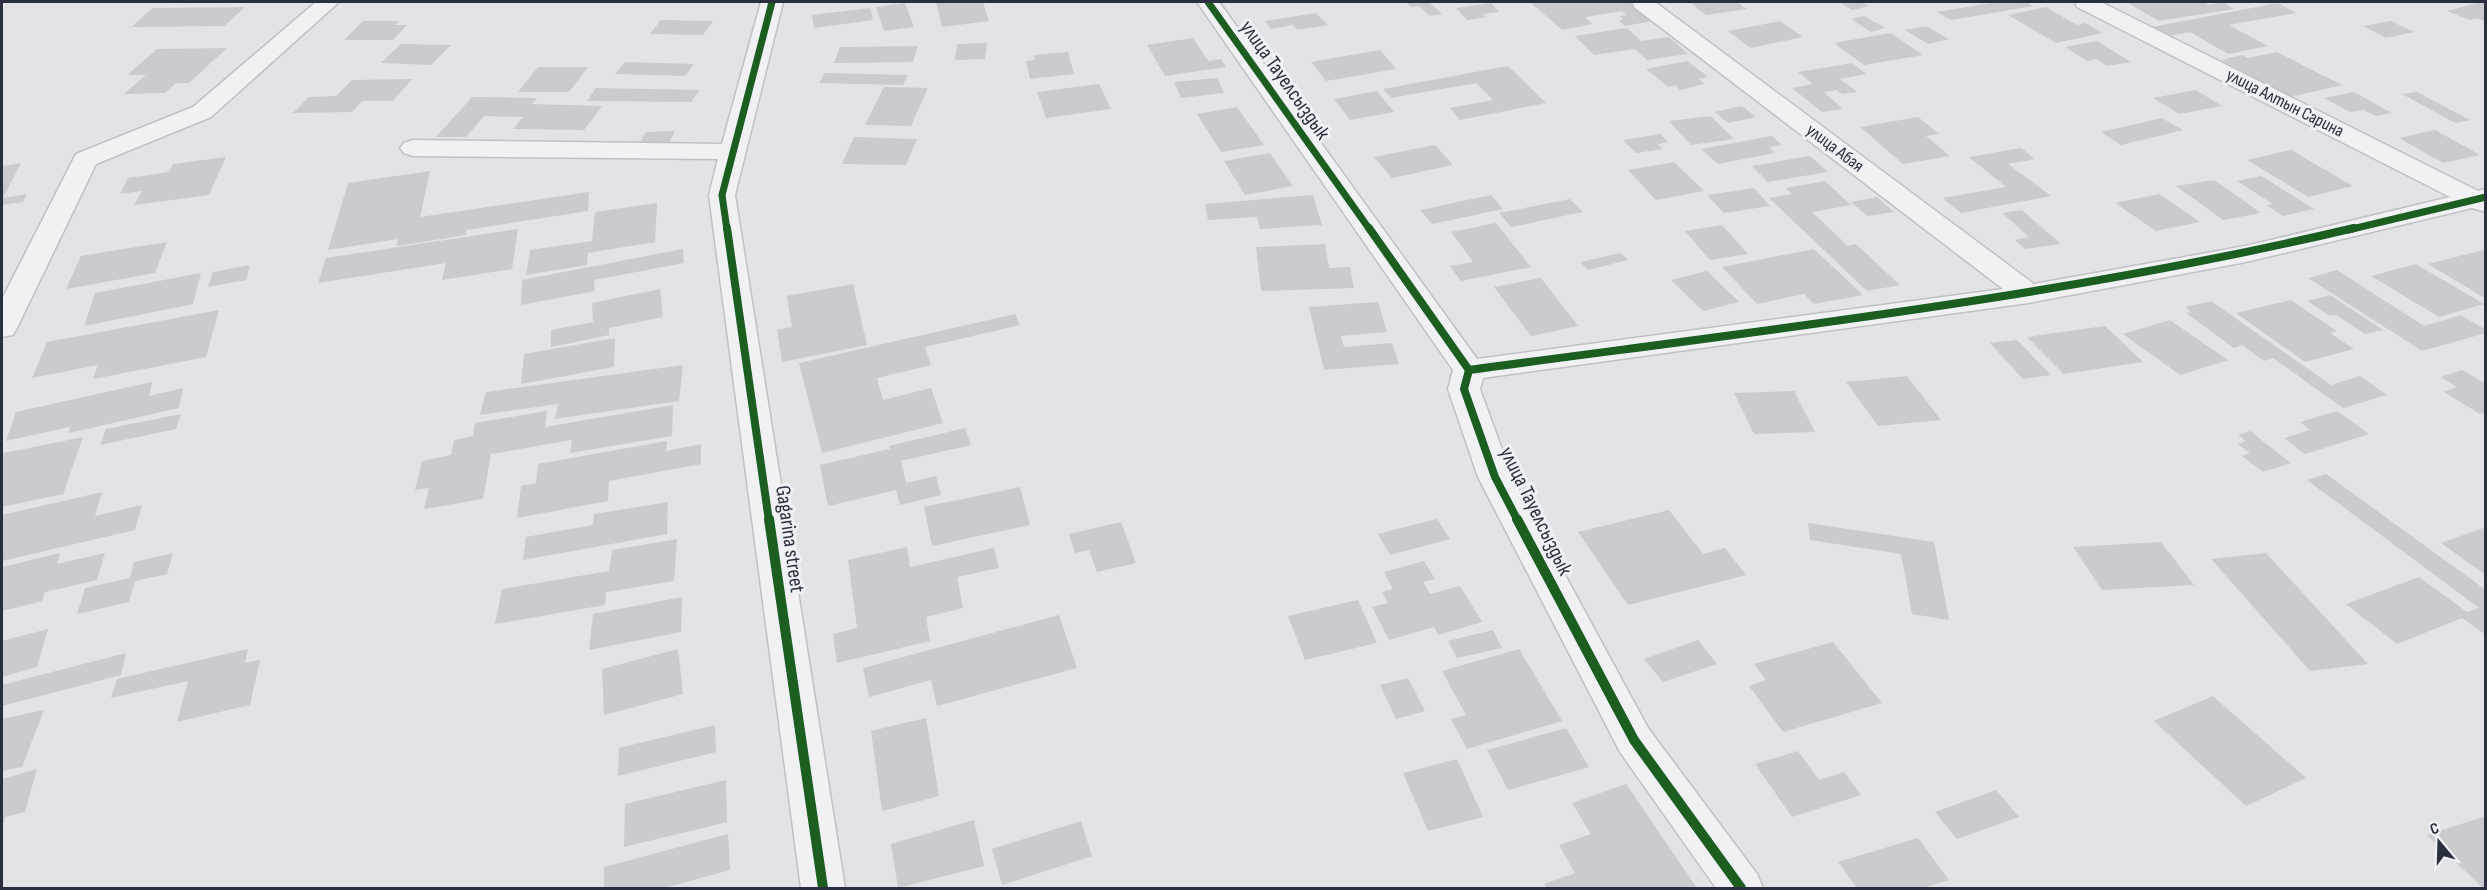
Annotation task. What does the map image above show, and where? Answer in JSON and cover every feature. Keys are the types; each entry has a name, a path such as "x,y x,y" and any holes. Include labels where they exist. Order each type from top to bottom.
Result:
{"street":[{"path":"2,328 85,159 202,112 328,2"},
{"path":"413,148 733,152 772,2"},
{"name":"улица Тауелсыздык","path":"1208,2 1469,370 1464,389 1495,477 1634,740 1741,888"},
{"name":"улица Абая","path":"1642,2 2028,294"},
{"name":"улица Алтын Сарина","path":"2085,2 2482,201"},
{"name":"Gagarina street","path":"733,152 722,195 823,888"},
{"path":"1469,370 2028,294 2246,254 2482,201"}],"building":[{"path":"936,2 983,2 989,21 942,27"},
{"path":"1406,2 1429,2 1442,14 1430,16 1419,6 1411,7"},
{"path":"1530,2 1635,2 1658,20 1625,26 1619,21 1623,19 1619,16 1626,15 1622,11 1585,17 1593,24 1562,30"},
{"path":"1690,2 1737,2 1747,9 1706,15"},
{"path":"1839,2 1861,2 1869,6 1852,10"},
{"path":"1997,2 2026,2 2033,6 1951,20 1937,12"},
{"path":"2203,2 2209,5 2222,2 2234,9 2159,21 2128,3"},
{"path":"2486,2 2486,22 2477,18 2470,20 2447,11"},
{"path":"905,3 914,27 884,31 876,7"},
{"path":"1491,3 1499,12 1483,14 1486,17 1467,20 1456,8"},
{"path":"2278,3 2296,13 2229,25 2268,46 2228,54 2190,32 2169,36 2152,27"},
{"path":"245,7 224,26 131,27 153,8"},
{"path":"2046,7 2077,25 2085,23 2103,33 2056,43 2008,15"},
{"path":"870,8 873,20 814,28 812,15"},
{"path":"1316,13 1328,25 1297,30 1293,25 1271,29 1265,21"},
{"path":"1864,16 1885,28 1871,32 1851,19"},
{"path":"661,20 713,21 703,35 650,34"},
{"path":"363,21 399,21 394,25 407,25 393,40 344,40"},
{"path":"1780,21 1803,37 1750,48 1728,31"},
{"path":"2391,21 2414,32 2386,38 2363,26"},
{"path":"1926,26 1949,39 1928,44 1905,30"},
{"path":"1627,28 1641,41 1669,37 1688,54 1647,60 1635,49 1594,55 1575,36"},
{"path":"1891,33 1923,55 1864,65 1834,43"},
{"path":"1193,38 1208,61 1221,59 1226,67 1165,76 1147,45"},
{"path":"2097,41 2131,62 2107,66 2096,59 2087,61 2065,47"},
{"path":"987,43 985,59 955,60 957,44"},
{"path":"401,44 451,45 431,65 381,63"},
{"path":"918,46 913,62 834,63 840,47"},
{"path":"227,48 189,83 176,83 165,93 124,94 146,75 127,75 157,49"},
{"path":"1380,50 1396,69 1326,81 1311,62"},
{"path":"1068,52 1074,74 1030,79 1026,61 1035,60 1034,55"},
{"path":"2277,52 2342,85 2290,97 2221,60 2242,55 2248,58"},
{"path":"1687,61 1708,77 1698,79 1705,84 1680,90 1675,85 1668,87 1646,69"},
{"path":"625,62 694,64 685,76 615,74"},
{"path":"1852,63 1866,74 1840,79 1857,92 1842,94 1837,90 1824,92 1843,109 1822,112 1792,88 1813,84 1798,72"},
{"path":"1508,66 1546,103 1460,120 1450,108 1493,100 1476,83 1391,98 1383,89"},
{"path":"538,67 588,67 569,92 518,92"},
{"path":"825,73 908,75 903,85 819,83"},
{"path":"1217,78 1224,93 1181,98 1174,82"},
{"path":"412,79 393,101 362,101 352,112 293,113 309,97 336,96 352,80"},
{"path":"1099,84 1111,109 1046,118 1037,92"},
{"path":"884,87 928,88 911,126 865,125"},
{"path":"596,88 700,90 691,102 587,101"},
{"path":"2196,90 2222,106 2179,114 2153,98"},
{"path":"1377,91 1394,112 1350,120 1334,99"},
{"path":"2354,92 2392,113 2376,116 2363,110 2350,112 2324,98"},
{"path":"2417,92 2470,120 2455,123 2402,94"},
{"path":"472,97 537,98 532,104 602,106 584,130 513,129 523,117 484,116 466,137 436,137"},
{"path":"1742,106 1756,117 1728,123 1715,112"},
{"path":"1237,107 1264,145 1221,152 1197,114"},
{"path":"1711,116 1734,139 1691,145 1669,121"},
{"path":"1918,117 1939,134 1926,136 1950,156 1903,164 1860,127"},
{"path":"2162,118 2183,130 2121,145 2101,132"},
{"path":"2435,130 2480,155 2443,163 2399,138"},
{"path":"675,131 669,143 639,144 646,132"},
{"path":"1660,134 1668,142 1658,144 1663,149 1636,153 1623,140"},
{"path":"1772,136 1782,145 1769,147 1775,153 1718,164 1701,149"},
{"path":"854,137 917,139 906,165 842,164"},
{"path":"1435,145 1453,165 1392,178 1374,157"},
{"path":"2021,148 2035,159 2008,164 2051,196 1961,213 1943,198 2006,187 1969,157"},
{"path":"2291,150 2353,186 2308,197 2247,160"},
{"path":"1270,153 1293,186 1245,195 1224,161"},
{"path":"1810,156 1828,172 1768,182 1752,166"},
{"path":"226,157 209,195 134,205 142,191 120,194 128,178 169,172 173,164"},
{"path":"1674,162 1704,191 1656,200 1628,170"},
{"path":"21,163 3,198 27,194 23,202 2,205 2,166"},
{"path":"430,171 420,217 589,192 588,211 466,230 466,235 397,246 398,239 328,250 348,183"},
{"path":"2261,176 2314,209 2283,216 2266,205 2273,204 2237,181"},
{"path":"2214,180 2261,213 2223,220 2176,186"},
{"path":"1825,181 1851,205 1812,212 1848,246 1856,244 1900,285 1867,291 1769,198 1792,194 1786,188"},
{"path":"1754,188 1770,206 1724,213 1707,195"},
{"path":"2159,194 2200,222 2156,231 2115,203"},
{"path":"1313,195 1322,225 1260,229 1257,217 1208,220 1205,204"},
{"path":"1491,195 1503,209 1432,224 1420,210"},
{"path":"1877,197 1894,212 1867,216 1851,202"},
{"path":"1570,199 1583,212 1511,227 1499,213"},
{"path":"657,203 655,242 588,253 587,265 526,275 530,250 592,241 595,212"},
{"path":"2022,210 2061,244 2025,249 2015,240 2029,237 2002,213"},
{"path":"1496,223 1531,267 1461,281 1450,266 1473,262 1451,232"},
{"path":"1722,225 1748,254 1710,260 1685,231"},
{"path":"518,229 512,269 442,280 446,263 318,283 326,258"},
{"path":"167,242 155,273 66,289 81,256"},
{"path":"1325,244 1329,268 1350,267 1354,288 1261,291 1256,247"},
{"path":"683,249 684,263 594,280 595,291 521,305 522,280"},
{"path":"1814,249 1863,295 1814,304 1804,294 1757,304 1722,267"},
{"path":"2483,250 2486,252 2486,297 2428,264"},
{"path":"1621,253 1628,260 1588,270 1580,262"},
{"path":"2416,264 2484,304 2439,317 2371,276"},
{"path":"250,265 246,280 208,287 213,272"},
{"path":"2337,270 2424,326 2461,315 2486,330 2486,333 2422,351 2308,278"},
{"path":"1707,271 1739,302 1703,311 1671,280"},
{"path":"201,273 193,304 84,326 95,293"},
{"path":"1541,278 1578,326 1531,336 1494,287"},
{"path":"853,284 867,345 782,362 777,330 792,327 787,296"},
{"path":"660,289 663,317 609,328 609,335 551,347 551,330 593,322 592,303"},
{"path":"2330,295 2383,330 2365,334 2336,315 2330,316 2307,301"},
{"path":"2291,300 2337,331 2330,333 2354,349 2305,362 2236,313"},
{"path":"2211,301 2331,385 2360,376 2387,395 2343,408 2273,358 2264,361 2242,345 2234,348 2186,313 2191,312 2185,307"},
{"path":"1378,302 1387,332 1341,336 1344,347 1392,343 1399,364 1324,370 1309,307"},
{"path":"219,310 206,357 93,379 98,365 32,378 47,342"},
{"path":"1015,314 1020,325 925,347 931,365 877,378 883,400 931,388 943,423 822,453 799,363"},
{"path":"2170,320 2228,360 2180,375 2123,334"},
{"path":"2105,326 2143,362 2064,374 2027,337"},
{"path":"615,338 614,367 521,384 524,354"},
{"path":"2017,340 2051,375 2023,379 1990,343"},
{"path":"683,365 679,401 555,419 558,404 480,415 486,392"},
{"path":"2462,370 2486,384 2486,412 2480,414 2444,392 2457,387 2441,377"},
{"path":"1907,376 1941,420 1878,426 1846,382"},
{"path":"152,382 149,396 183,388 179,408 69,433 70,427 6,441 16,412"},
{"path":"1794,391 1815,432 1754,434 1734,393"},
{"path":"673,405 672,436 570,453 572,440 491,454 483,499 424,509 429,488 415,490 422,461 451,455 454,440 473,436 475,423 547,411 545,427"},
{"path":"2337,411 2369,434 2305,454 2284,438 2310,430 2300,422"},
{"path":"181,414 176,429 100,445 106,429"},
{"path":"965,428 971,445 901,461 906,483 936,476 941,495 900,505 896,490 828,506 820,465 890,449 889,446"},
{"path":"2250,431 2291,463 2263,472 2242,456 2250,453 2238,444 2246,441 2238,435"},
{"path":"83,437 63,494 2,507 4,453"},
{"path":"667,441 666,451 701,444 701,464 609,481 608,501 517,518 521,486 536,483 538,464"},
{"path":"2326,474 2486,590 2486,635 2462,618 2397,644 2346,604 2419,577 2467,612 2479,608 2307,480"},
{"path":"1020,487 1030,525 932,546 924,507"},
{"path":"102,492 95,516 142,505 135,530 2,561 2,515"},
{"path":"668,502 667,534 523,560 526,537 593,525 594,514"},
{"path":"1669,510 1703,554 1725,548 1746,575 1628,605 1578,532"},
{"path":"1437,519 1450,539 1390,555 1378,534"},
{"path":"1121,522 1136,563 1097,572 1089,550 1075,553 1069,534"},
{"path":"1808,523 1934,542 1949,620 1912,614 1901,554 1810,540"},
{"path":"2486,527 2486,575 2441,543"},
{"path":"677,539 674,581 606,592 605,605 495,624 502,589 609,571 612,550"},
{"path":"2161,542 2194,585 2102,590 2073,547"},
{"path":"907,547 910,567 994,548 999,568 957,577 963,608 926,617 930,641 837,663 833,634 857,628 848,560"},
{"path":"60,553 57,564 105,553 97,580 45,592 42,601 2,611 2,567"},
{"path":"173,553 167,574 135,581 129,602 77,614 85,588 130,578 134,562"},
{"path":"2266,553 2368,664 2310,671 2211,559"},
{"path":"1424,561 1435,579 1423,582 1430,594 1460,586 1482,622 1438,635 1434,627 1389,640 1372,607 1388,603 1382,592 1393,589 1384,572"},
{"path":"682,597 681,632 589,650 593,614"},
{"path":"1358,600 1377,643 1305,660 1288,616"},
{"path":"1059,615 1077,668 937,706 931,680 869,697 863,668"},
{"path":"48,629 37,667 2,677 2,641"},
{"path":"1493,630 1502,648 1457,658 1448,641"},
{"path":"1698,640 1717,664 1663,682 1644,659"},
{"path":"1833,642 1882,703 1783,732 1749,686 1766,680 1754,664"},
{"path":"248,649 245,663 260,660 250,705 177,722 188,681 111,698 117,679"},
{"path":"678,649 683,694 604,715 602,669"},
{"path":"1519,649 1562,721 1467,749 1451,719 1466,715 1442,671"},
{"path":"126,653 121,675 2,706 2,685"},
{"path":"1408,678 1425,711 1396,719 1380,685"},
{"path":"2213,696 2306,778 2246,806 2154,721"},
{"path":"44,710 22,767 2,771 2,719"},
{"path":"926,718 939,796 882,811 871,731"},
{"path":"715,725 716,752 618,776 619,748"},
{"path":"1566,728 1589,767 1508,790 1487,750"},
{"path":"1798,751 1819,780 1844,772 1861,795 1792,817 1755,764"},
{"path":"1457,759 1483,817 1428,831 1403,773"},
{"path":"37,769 25,812 5,817 2,827 2,779"},
{"path":"726,780 727,822 624,847 625,804"},
{"path":"1626,784 1697,888 1547,888 1544,884 1575,873 1559,845 1591,834 1572,803"},
{"path":"1996,790 2019,817 1957,839 1935,812"},
{"path":"2486,816 2486,888 2483,888 2427,835"},
{"path":"974,820 984,866 898,888 891,844"},
{"path":"1081,821 1092,856 1002,885 992,849"},
{"path":"728,834 730,870 664,888 604,888 604,867"},
{"path":"1918,838 1949,880 1923,888 1857,888 1838,862"}],"cycle path":[{"path":"772,2 722,195 823,888"},
{"path":"1208,2 1469,370 1464,389 1495,477 1634,740 1741,888"},
{"path":"1469,370 2028,294 2246,254 2486,197"}]}
